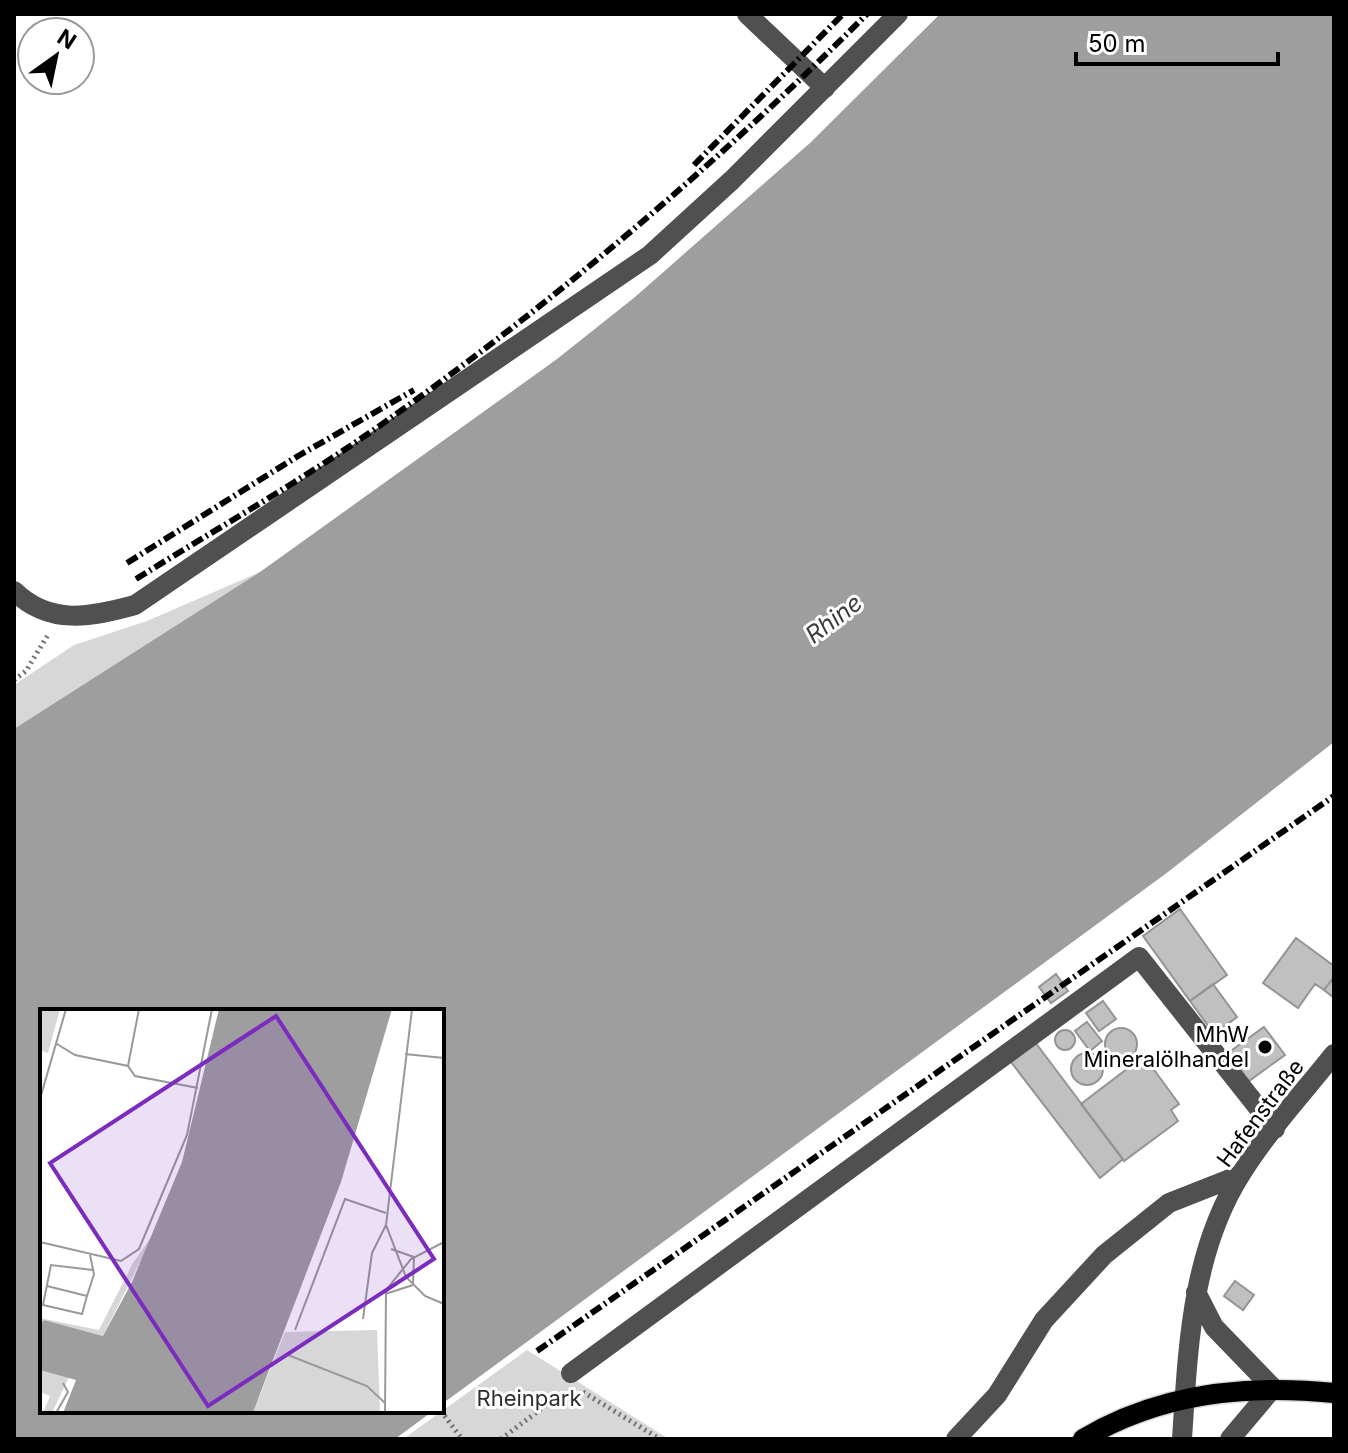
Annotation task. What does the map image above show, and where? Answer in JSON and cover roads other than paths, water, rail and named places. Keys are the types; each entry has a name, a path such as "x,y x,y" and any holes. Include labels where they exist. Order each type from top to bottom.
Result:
{"main road":[{"path":"1083,1439 1144,1408 1185,1398 1273,1388 1334,1393"}],"street":[{"path":"747,14 825,88"},
{"path":"14,591 30,607 59,617 104,614 135,605 650,255 898,14"},
{"path":"571,1373 1139,957 1275,1129"},
{"name":"Hafenstraße","path":"1182,1439 1196,1292 1207,1250 1240,1175 1334,1054"},
{"path":"956,1439 997,1395 1044,1320 1104,1255 1169,1203 1240,1175"},
{"path":"1196,1292 1214,1327 1273,1388 1230,1439"}],"water":[{"name":"Rhine","path":"940,14 1334,14 1334,742 1168,872 444,1403 444,1009 40,1009 40,1413 430,1413 395,1439 14,1439 14,729 260,572 557,359 635,297 810,143"}],"railway":[{"path":"694,165 843,14"},
{"path":"136,579 361,439 517,324 697,174 867,14"},
{"path":"127,563 298,456 414,390"},
{"path":"537,1351 1334,796"}],"place":[{"name":"MhW Mineralölhandel","path":"1265,1047"}],"park label":[{"name":"Rheinpark","path":"529,1398"}]}
